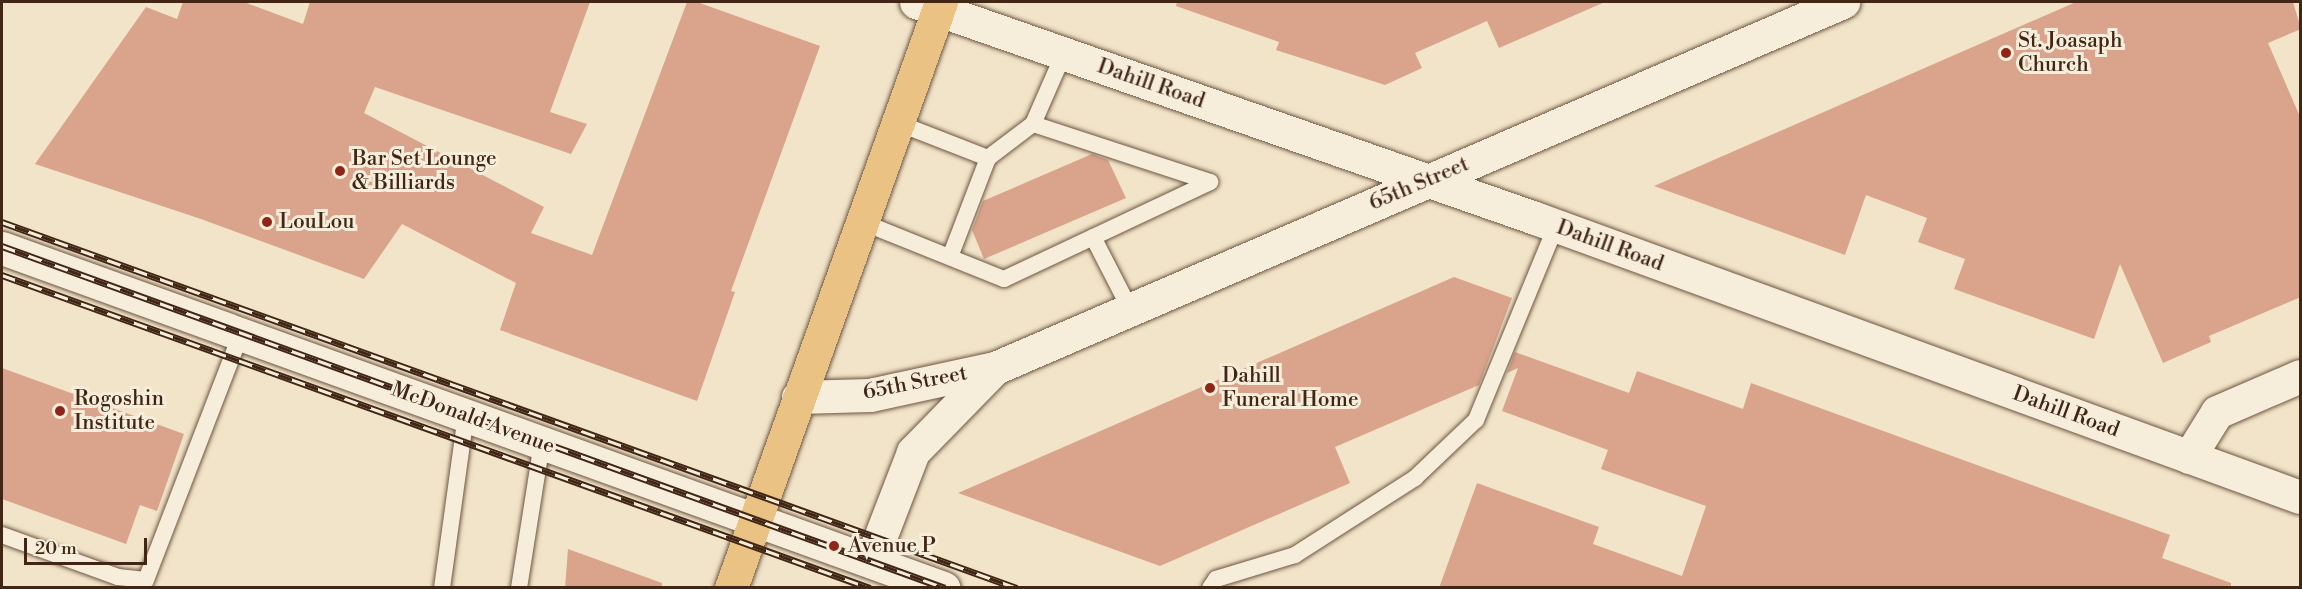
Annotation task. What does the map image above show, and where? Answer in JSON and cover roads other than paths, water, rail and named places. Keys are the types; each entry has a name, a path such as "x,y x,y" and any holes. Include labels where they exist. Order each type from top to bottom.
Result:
{"main road":[{"name":"65th Street","path":"798,397 870,395 995,368 1842,2"},
{"name":"Dahill Road","path":"932,4 1064,53 1556,226 2301,497"},
{"path":"731,588 898,123 932,4"},
{"name":"McDonald Avenue","path":"2,248 944,588"},
{"name":"65th Street","path":"871,561 913,452 995,368"},
{"path":"2189,457 2217,412 2301,375"}],"lane":[{"path":"950,257 988,158 1033,124 1064,53"},
{"path":"898,123 988,158"},
{"path":"862,222 1004,279 1210,182 1033,124"},
{"path":"1210,588 1216,579 1295,555 1415,478 1476,420 1556,226"},
{"path":"1093,237 1130,309"},
{"path":"2,535 118,576 146,580 241,334"},
{"path":"442,588 466,415"},
{"path":"519,588 542,443"}],"railway":[{"path":"2,222 1017,588"},
{"path":"2,246 945,588"},
{"path":"2,275 870,588"}],"place":[{"name":"St. Joasaph Church","path":"2006,53"},
{"name":"Bar Set Lounge & Billiards","path":"340,171"},
{"name":"LouLou","path":"267,222"},
{"name":"Dahill Funeral Home","path":"1210,388"},
{"name":"Rogoshin Institute","path":"60,411"},
{"name":"Avenue P","path":"834,546"}]}
